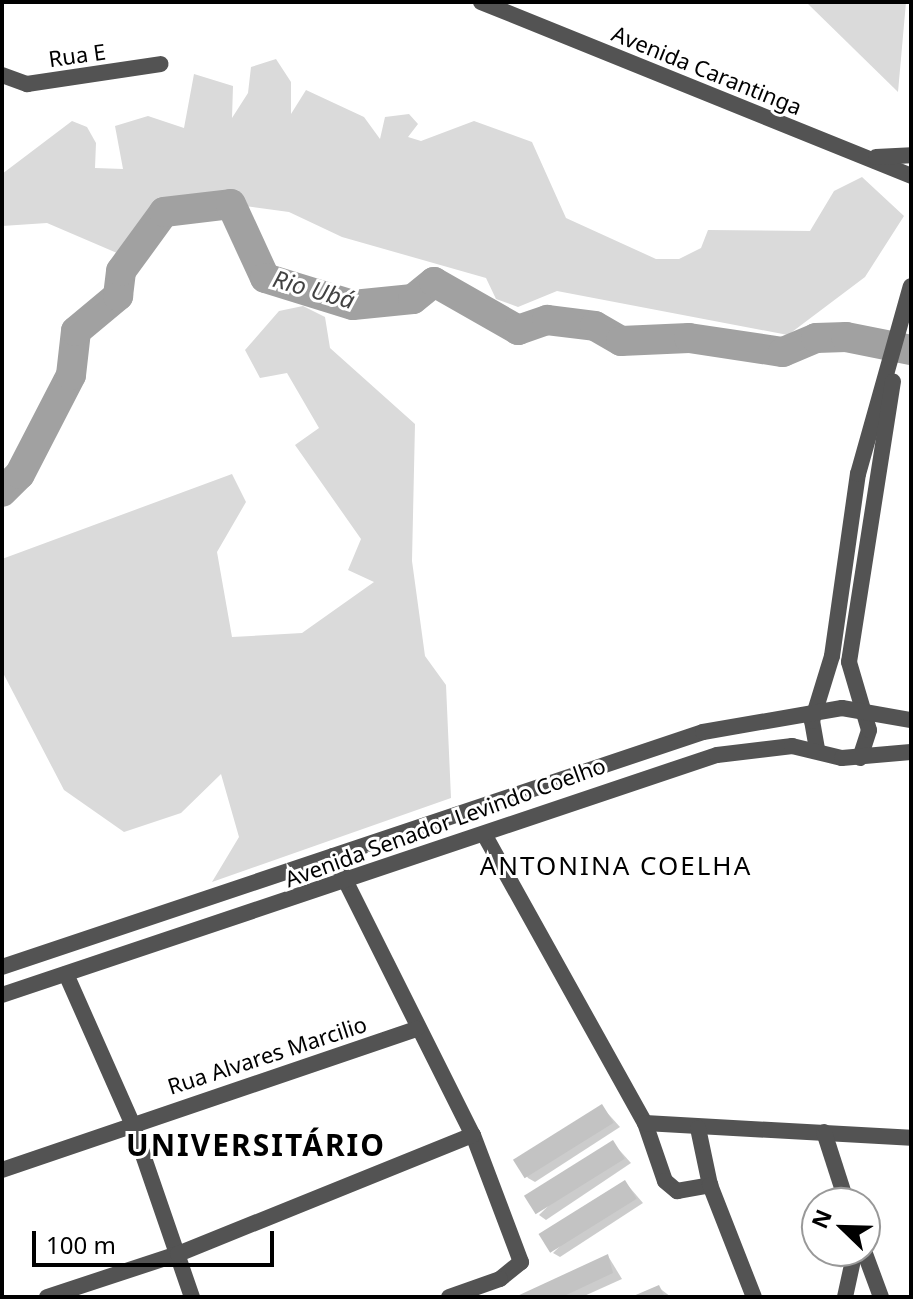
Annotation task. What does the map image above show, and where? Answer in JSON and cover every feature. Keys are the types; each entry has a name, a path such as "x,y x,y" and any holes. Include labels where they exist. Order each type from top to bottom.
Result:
{"street":[{"name":"Avenida Carantinga","path":"481,2 875,157 911,176"},
{"name":"Rua E","path":"2,75 27,84 161,64"},
{"name":"Avenida Carantinga","path":"875,157 911,155"},
{"path":"817,749 816,710 832,656 858,474 907,320 911,286"},
{"path":"860,758 869,738 849,662 886,385"},
{"path":"2,967 623,754 816,710 862,710 911,720"},
{"name":"Avenida Senador Levindo Coelho","path":"2,995 347,883 717,755 817,749 860,758 911,752"},
{"path":"484,834 645,1123 668,1185 677,1191 710,1185"},
{"path":"333,856 417,1029 473,1135 521,1262 500,1279 449,1297"},
{"path":"66,974 132,1123 192,1297"},
{"name":"Rua Alvares Marcilio","path":"2,1170 132,1123 417,1029"},
{"path":"645,1123 911,1138"},
{"path":"698,1128 710,1185 754,1297"},
{"path":"824,1132 842,1187"},
{"path":"47,1297 178,1254 473,1135"},
{"path":"845,1297 852,1267"},
{"path":"870,1267 881,1297"}],"shaded area":[{"path":"806,2 906,2 898,92"},
{"path":"276,59 291,82 291,114 306,90 364,117 380,139 385,117 409,114 418,124 408,137 421,141 474,121 532,142 566,218 656,259 679,259 701,248 708,230 810,231 834,191 862,177 904,216 865,277 788,335 557,291 518,307 496,299 486,278 342,237 289,212 160,198 117,253 47,223 2,226 2,174 72,121 87,127 96,143 95,168 123,169 115,126 148,116 184,128 194,74 233,86 232,118 248,93 251,67"},
{"path":"303,306 325,317 330,348 415,424 412,561 425,656 446,685 451,798 212,882 239,837 221,774 181,813 124,832 64,790 2,671 2,559 232,474 246,502 217,552 232,637 302,633 374,582 348,570 361,539 295,445 319,428 287,373 260,378 245,350 279,311"}],"building":[{"path":"602,1104 614,1123 525,1178 513,1160"},
{"path":"613,1140 625,1159 536,1214 524,1196"},
{"path":"625,1180 637,1199 550,1253 538,1234"},
{"path":"608,1254 613,1273 562,1297 515,1297"},
{"path":"659,1285 665,1297 631,1297"}],"waterway":[{"name":"Rio Ubá","path":"2,492 20,474 71,375 76,331 118,296 121,271 164,212 231,204 265,278 353,305 413,299 434,282 518,330 547,320 595,326 621,341 689,338 783,352 816,338 846,337 911,350"}],"district":[{"name":"ANTONINA COELHA","path":"616,866"},
{"name":"UNIVERSITÁRIO","path":"256,1145"}]}
